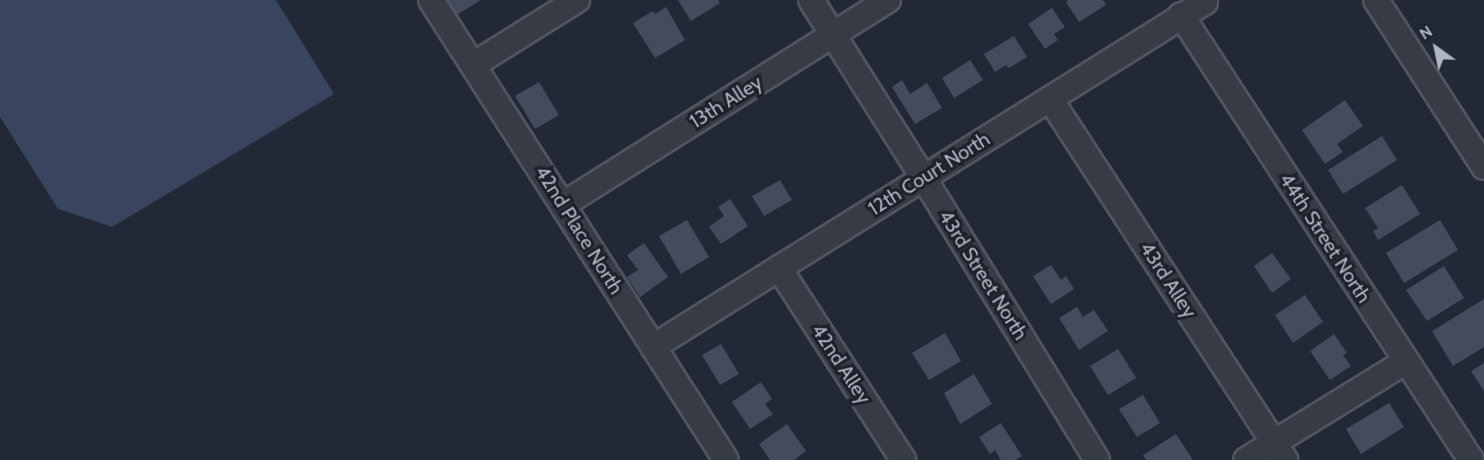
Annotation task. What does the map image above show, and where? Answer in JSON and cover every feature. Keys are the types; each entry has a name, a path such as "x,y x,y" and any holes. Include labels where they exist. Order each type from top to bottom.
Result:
{"street":[{"name":"42nd Place North","path":"431,0 564,204 726,460"},
{"path":"473,65 577,0"},
{"name":"43rd Street North","path":"811,0 1097,460"},
{"name":"13th Alley","path":"564,204 888,0"},
{"path":"1376,0 1484,167"},
{"name":"12th Court North","path":"653,346 1204,1"},
{"name":"44th Street North","path":"1181,15 1471,460"},
{"name":"43rd Alley","path":"1050,99 1280,451"},
{"name":"42nd Alley","path":"779,268 903,460"},
{"path":"1246,460 1280,451 1406,361"}],"water":[{"path":"0,0 276,0 334,94 112,227 58,209 0,117"}],"building":[{"path":"446,0 481,0 455,16"},
{"path":"678,0 718,0 720,3 691,21"},
{"path":"1068,0 1103,0 1106,5 1079,22 1066,2"},
{"path":"666,7 685,40 655,58 633,23 653,11 655,14"},
{"path":"1052,8 1065,27 1054,34 1058,40 1045,49 1028,24"},
{"path":"1014,36 1027,57 1009,68 1006,65 995,72 984,54"},
{"path":"970,60 983,80 954,98 942,78"},
{"path":"902,80 910,94 927,83 942,108 915,124 892,87"},
{"path":"539,82 559,115 535,129 515,96"},
{"path":"1345,100 1363,126 1337,144 1343,152 1325,164 1302,130"},
{"path":"1382,136 1397,160 1343,194 1328,170"},
{"path":"780,180 792,200 764,216 752,196"},
{"path":"1402,185 1420,214 1378,240 1373,231 1378,228 1365,208"},
{"path":"730,199 748,226 721,244 709,227 724,216 718,207"},
{"path":"687,220 709,257 681,274 659,236"},
{"path":"1440,220 1458,250 1404,283 1386,253"},
{"path":"644,243 668,277 640,297 627,277 638,270 627,255"},
{"path":"1272,253 1291,279 1272,293 1254,266"},
{"path":"1051,265 1061,280 1066,276 1074,289 1051,304 1033,276"},
{"path":"1444,266 1464,298 1427,321 1406,290"},
{"path":"1305,295 1323,322 1293,343 1275,315"},
{"path":"1484,299 1484,347 1453,366 1432,331"},
{"path":"1077,307 1083,317 1094,310 1108,331 1079,350 1059,318"},
{"path":"945,333 961,361 929,380 912,353"},
{"path":"1334,334 1347,353 1343,355 1351,366 1330,380 1310,351"},
{"path":"721,344 739,374 720,385 702,355"},
{"path":"1118,349 1136,378 1108,395 1090,366"},
{"path":"1484,363 1484,391 1471,371"},
{"path":"974,374 992,404 960,424 944,393"},
{"path":"761,382 772,399 765,404 773,414 750,429 732,402"},
{"path":"1143,395 1160,423 1137,437 1119,409"},
{"path":"1389,403 1404,427 1361,454 1346,429"},
{"path":"1001,423 1022,456 1015,460 1001,460 995,450 990,454 979,437"},
{"path":"787,424 806,451 794,460 770,460 759,444"},
{"path":"1176,434 1193,460 1146,460 1143,455"}]}
